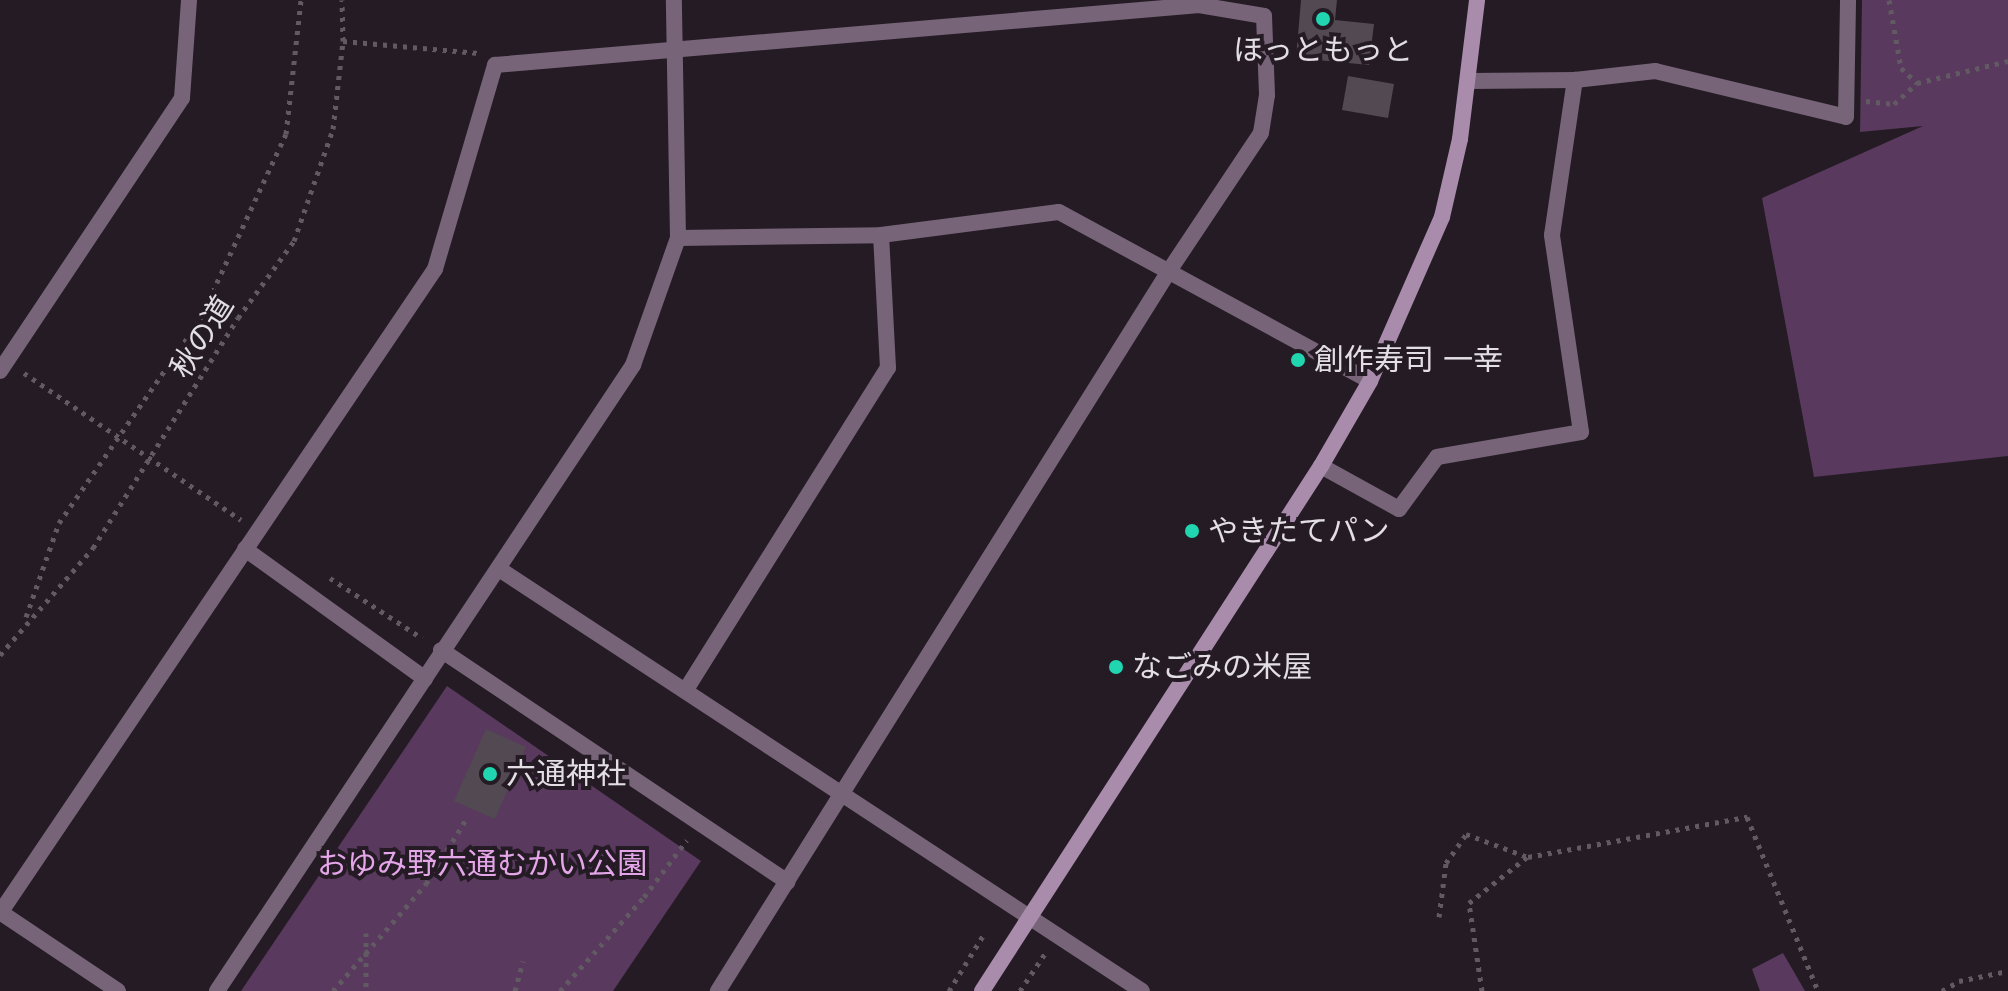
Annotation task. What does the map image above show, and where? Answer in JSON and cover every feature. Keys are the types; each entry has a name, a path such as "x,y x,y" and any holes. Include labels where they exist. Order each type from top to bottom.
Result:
{"street":[{"path":"3,366 182,98 189,0"},
{"path":"217,991 633,365 678,238 679,53 674,0"},
{"path":"982,991 1321,466 1370,381 1442,217 1469,81 1477,0"},
{"path":"1469,81 1575,80 1655,71 1846,117 1848,0"},
{"path":"118,991 0,912 435,269 495,65 679,53 1199,5 1264,16 1267,95 1261,133 1169,271 718,991"},
{"path":"1321,466 1399,509 1437,457 1581,432 1552,235 1575,80"},
{"path":"678,238 881,235 1059,212 1370,381"},
{"path":"687,688 888,368 881,235"},
{"path":"245,549 425,679"},
{"path":"499,569 687,688 1142,991"},
{"path":"441,650 787,882"}],"path":[{"path":"24,621 59,523 200,319 286,134 301,0"},
{"name":"秋の道","path":"0,655 24,621 93,548 153,459 238,318 294,241 333,129 343,41 342,0"},
{"path":"1889,0 1901,68 1917,83"},
{"path":"343,41 480,53 495,65"},
{"path":"1845,99 1894,104 1917,83 2008,61"},
{"path":"3,366 119,436 257,531"},
{"path":"323,574 441,650"},
{"path":"1482,991 1469,903 1528,857 1747,817 1818,991"},
{"path":"333,991 426,884 467,818"},
{"path":"560,991 644,897 700,823"},
{"path":"1439,917 1446,863 1466,834 1528,857"},
{"path":"366,933 366,991"},
{"path":"949,991 984,934"},
{"path":"1020,991 1047,950"},
{"path":"515,991 523,961"},
{"path":"1942,991 1959,981 2008,971"}],"green space":[{"path":"1862,0 2008,0 2008,456 1814,477 1762,198 1923,126 1860,132"},
{"name":"おゆみ野六通むかい公園","path":"447,686 701,861 613,991 241,991"},
{"path":"1783,953 1805,991 1760,991 1752,969"}],"building":[{"path":"1301,0 1337,0 1335,20 1374,24 1369,65 1296,58"},
{"path":"1348,76 1394,84 1388,118 1342,110"},
{"name":"六通神社","path":"486,729 526,747 495,819 454,801"}],"place":[{"name":"ほっともっと","path":"1323,19"},
{"name":"創作寿司 一幸","path":"1298,360"},
{"name":"やきたてパン","path":"1192,531"},
{"name":"なごみの米屋","path":"1116,667"},
{"name":"六通神社","path":"490,774"}]}
